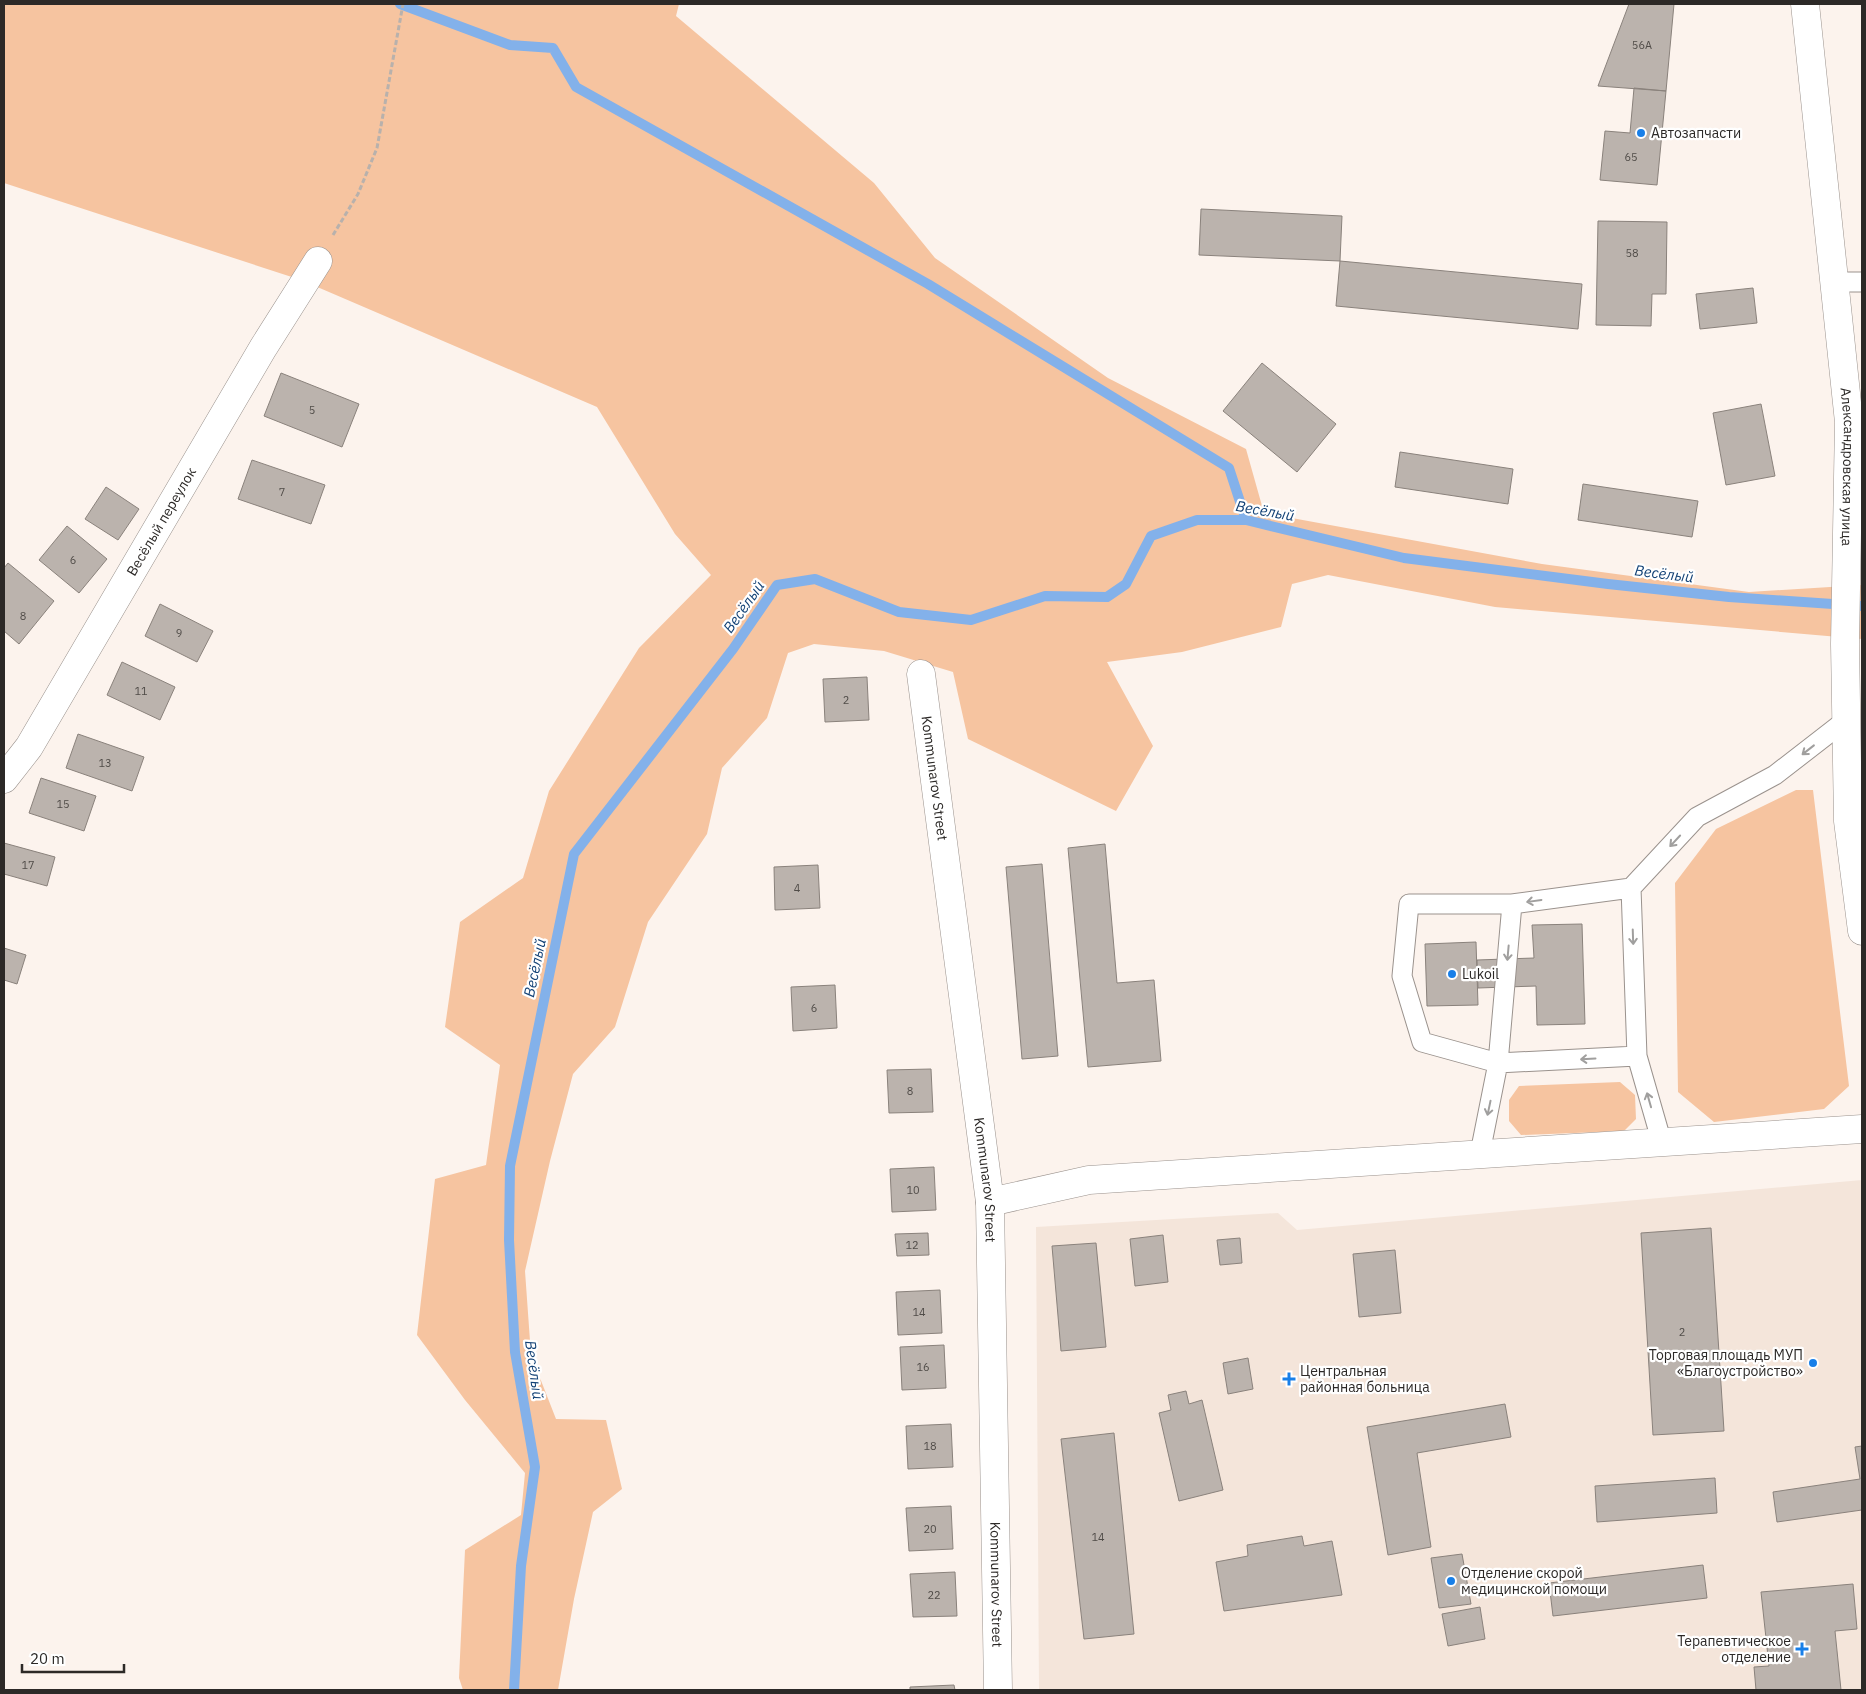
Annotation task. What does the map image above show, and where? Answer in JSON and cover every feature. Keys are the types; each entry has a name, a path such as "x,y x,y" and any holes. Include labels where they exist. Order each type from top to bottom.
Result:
{"street":[{"name":"Александровская улица","path":"1805,4 1849,422 1845,644 1848,821 1862,931"},
{"name":"Весёлый переулок","path":"4,780 29,747 258,357 318,260"},
{"name":"Kommunarov Street","path":"921,674 990,1202 998,1690"},
{"path":"990,1202 1088,1180 1862,1129"}],"lane":[{"path":"1834,282 1862,282"},
{"path":"1637,1056 1498,1063 1422,1042 1402,976 1409,904 1512,904 1631,888 1697,817 1775,775 1846,720"},
{"path":"1631,888 1637,1056 1662,1143"},
{"path":"1480,1154 1498,1063 1512,904"}],"path":[{"path":"318,260 358,194 377,148 403,4"}],"shaded area":[{"path":"4,4 679,4 676,16 874,183 935,258 1108,378 1246,449 1264,513 1542,564 1749,592 1862,585 1862,639 1495,607 1328,575 1292,584 1281,627 1182,652 1107,662 1153,746 1116,811 968,739 953,672 884,651 814,644 788,653 767,718 722,768 707,834 648,922 615,1027 573,1074 550,1161 525,1271 531,1355 556,1419 606,1420 622,1489 593,1512 574,1599 558,1690 463,1690 459,1678 465,1550 521,1515 525,1473 465,1400 417,1335 435,1179 486,1165 500,1065 445,1027 460,922 523,878 549,791 639,648 711,575 675,534 597,407 301,280 4,183"},
{"path":"1796,790 1813,790 1849,1086 1824,1109 1714,1122 1678,1092 1675,883 1716,829"},
{"path":"1620,1082 1635,1095 1636,1119 1624,1131 1521,1135 1509,1121 1509,1100 1519,1086"},
{"name":"Центральная районная больница","path":"1862,1180 1862,1690 1039,1690 1036,1227 1278,1213 1297,1230"}],"building":[{"path":"1629,4 1674,4 1666,91 1598,86"},
{"path":"1634,88 1666,91 1657,185 1600,180 1605,131 1630,133"},
{"path":"1201,209 1342,216 1340,261 1199,255"},
{"path":"1598,221 1667,222 1666,294 1652,294 1651,326 1596,325"},
{"path":"1340,261 1582,284 1578,329 1336,306"},
{"path":"1753,288 1757,323 1700,329 1696,294"},
{"path":"1262,363 1336,424 1297,472 1223,411"},
{"path":"281,373 359,404 342,447 264,416"},
{"path":"1761,404 1775,476 1726,485 1713,413"},
{"path":"1400,452 1513,469 1508,504 1395,487"},
{"path":"252,460 325,485 311,524 238,499"},
{"path":"1583,484 1698,501 1692,537 1578,520"},
{"path":"106,487 139,509 118,540 85,519"},
{"path":"67,526 107,559 79,593 39,560"},
{"path":"8,563 54,601 19,644 4,631 4,568"},
{"path":"160,604 213,631 197,662 145,636"},
{"path":"122,662 175,687 160,720 107,695"},
{"path":"867,677 869,720 825,722 823,679"},
{"path":"78,734 144,757 132,791 66,768"},
{"path":"41,778 96,796 84,831 29,813"},
{"path":"4,843 55,857 47,886 4,874"},
{"path":"1105,844 1117,983 1154,980 1161,1061 1088,1067 1068,848"},
{"path":"1042,864 1058,1056 1022,1059 1006,867"},
{"path":"818,865 820,908 775,910 774,867"},
{"path":"1582,924 1585,1024 1537,1025 1536,986 1478,988 1477,960 1534,958 1532,925"},
{"name":"Lukoil","path":"1476,942 1478,1005 1427,1006 1425,944"},
{"path":"4,948 26,955 17,984 4,980"},
{"path":"835,985 837,1028 793,1031 791,987"},
{"path":"931,1069 933,1112 889,1113 887,1070"},
{"path":"934,1167 936,1210 892,1212 890,1169"},
{"path":"1711,1228 1724,1431 1653,1435 1641,1233"},
{"path":"928,1233 929,1255 897,1256 895,1234"},
{"path":"1163,1235 1168,1282 1135,1286 1130,1239"},
{"path":"1240,1238 1242,1263 1220,1265 1217,1240"},
{"path":"1096,1243 1106,1347 1061,1351 1052,1246"},
{"path":"1395,1250 1401,1313 1359,1317 1353,1254"},
{"path":"940,1290 942,1333 898,1335 896,1292"},
{"path":"944,1345 946,1388 902,1390 900,1347"},
{"path":"1248,1358 1253,1389 1228,1394 1223,1363"},
{"path":"1186,1391 1189,1404 1202,1400 1223,1490 1179,1501 1159,1413 1171,1410 1168,1395"},
{"path":"1505,1404 1511,1437 1417,1453 1431,1547 1388,1555 1367,1427"},
{"path":"951,1424 953,1467 908,1469 906,1426"},
{"path":"1114,1433 1134,1634 1084,1639 1061,1439"},
{"path":"1862,1446 1862,1510 1777,1522 1773,1492 1860,1479 1855,1447"},
{"path":"1715,1478 1717,1513 1597,1522 1595,1486"},
{"path":"951,1506 953,1549 909,1551 906,1508"},
{"path":"1302,1536 1304,1546 1332,1541 1342,1595 1224,1611 1216,1562 1248,1556 1247,1545"},
{"name":"Отделение скорой медицинской помощи","path":"1462,1554 1471,1604 1439,1608 1431,1558"},
{"path":"1703,1565 1707,1598 1553,1616 1549,1583"},
{"path":"955,1572 957,1616 913,1617 910,1574"},
{"name":"Терапевтическое отделение","path":"1853,1584 1857,1629 1835,1631 1841,1690 1756,1690 1754,1667 1769,1666 1761,1592"},
{"path":"1480,1607 1485,1639 1448,1646 1442,1614"},
{"path":"954,1685 955,1690 910,1690 910,1687"}],"waterway":[{"path":"400,4 510,45 553,48 576,87 928,284 1229,468 1246,520"},
{"name":"Весёлый","path":"514,1690 521,1566 535,1467 515,1352 509,1240 510,1166 574,854 733,649 777,585 815,579 899,612 971,620 1045,596 1107,597 1126,584 1151,536 1197,520 1246,520 1404,558 1608,584 1729,597 1862,606"}],"place":[{"name":"Автозапчасти","path":"1641,133"},
{"name":"Lukoil","path":"1452,974"},
{"name":"Торговая площадь МУП «Благоустройство»","path":"1813,1363"},
{"name":"Центральная районная больница","path":"1289,1379"},
{"name":"Отделение скорой медицинской помощи","path":"1451,1581"},
{"name":"Терапевтическое отделение","path":"1802,1649"}]}
